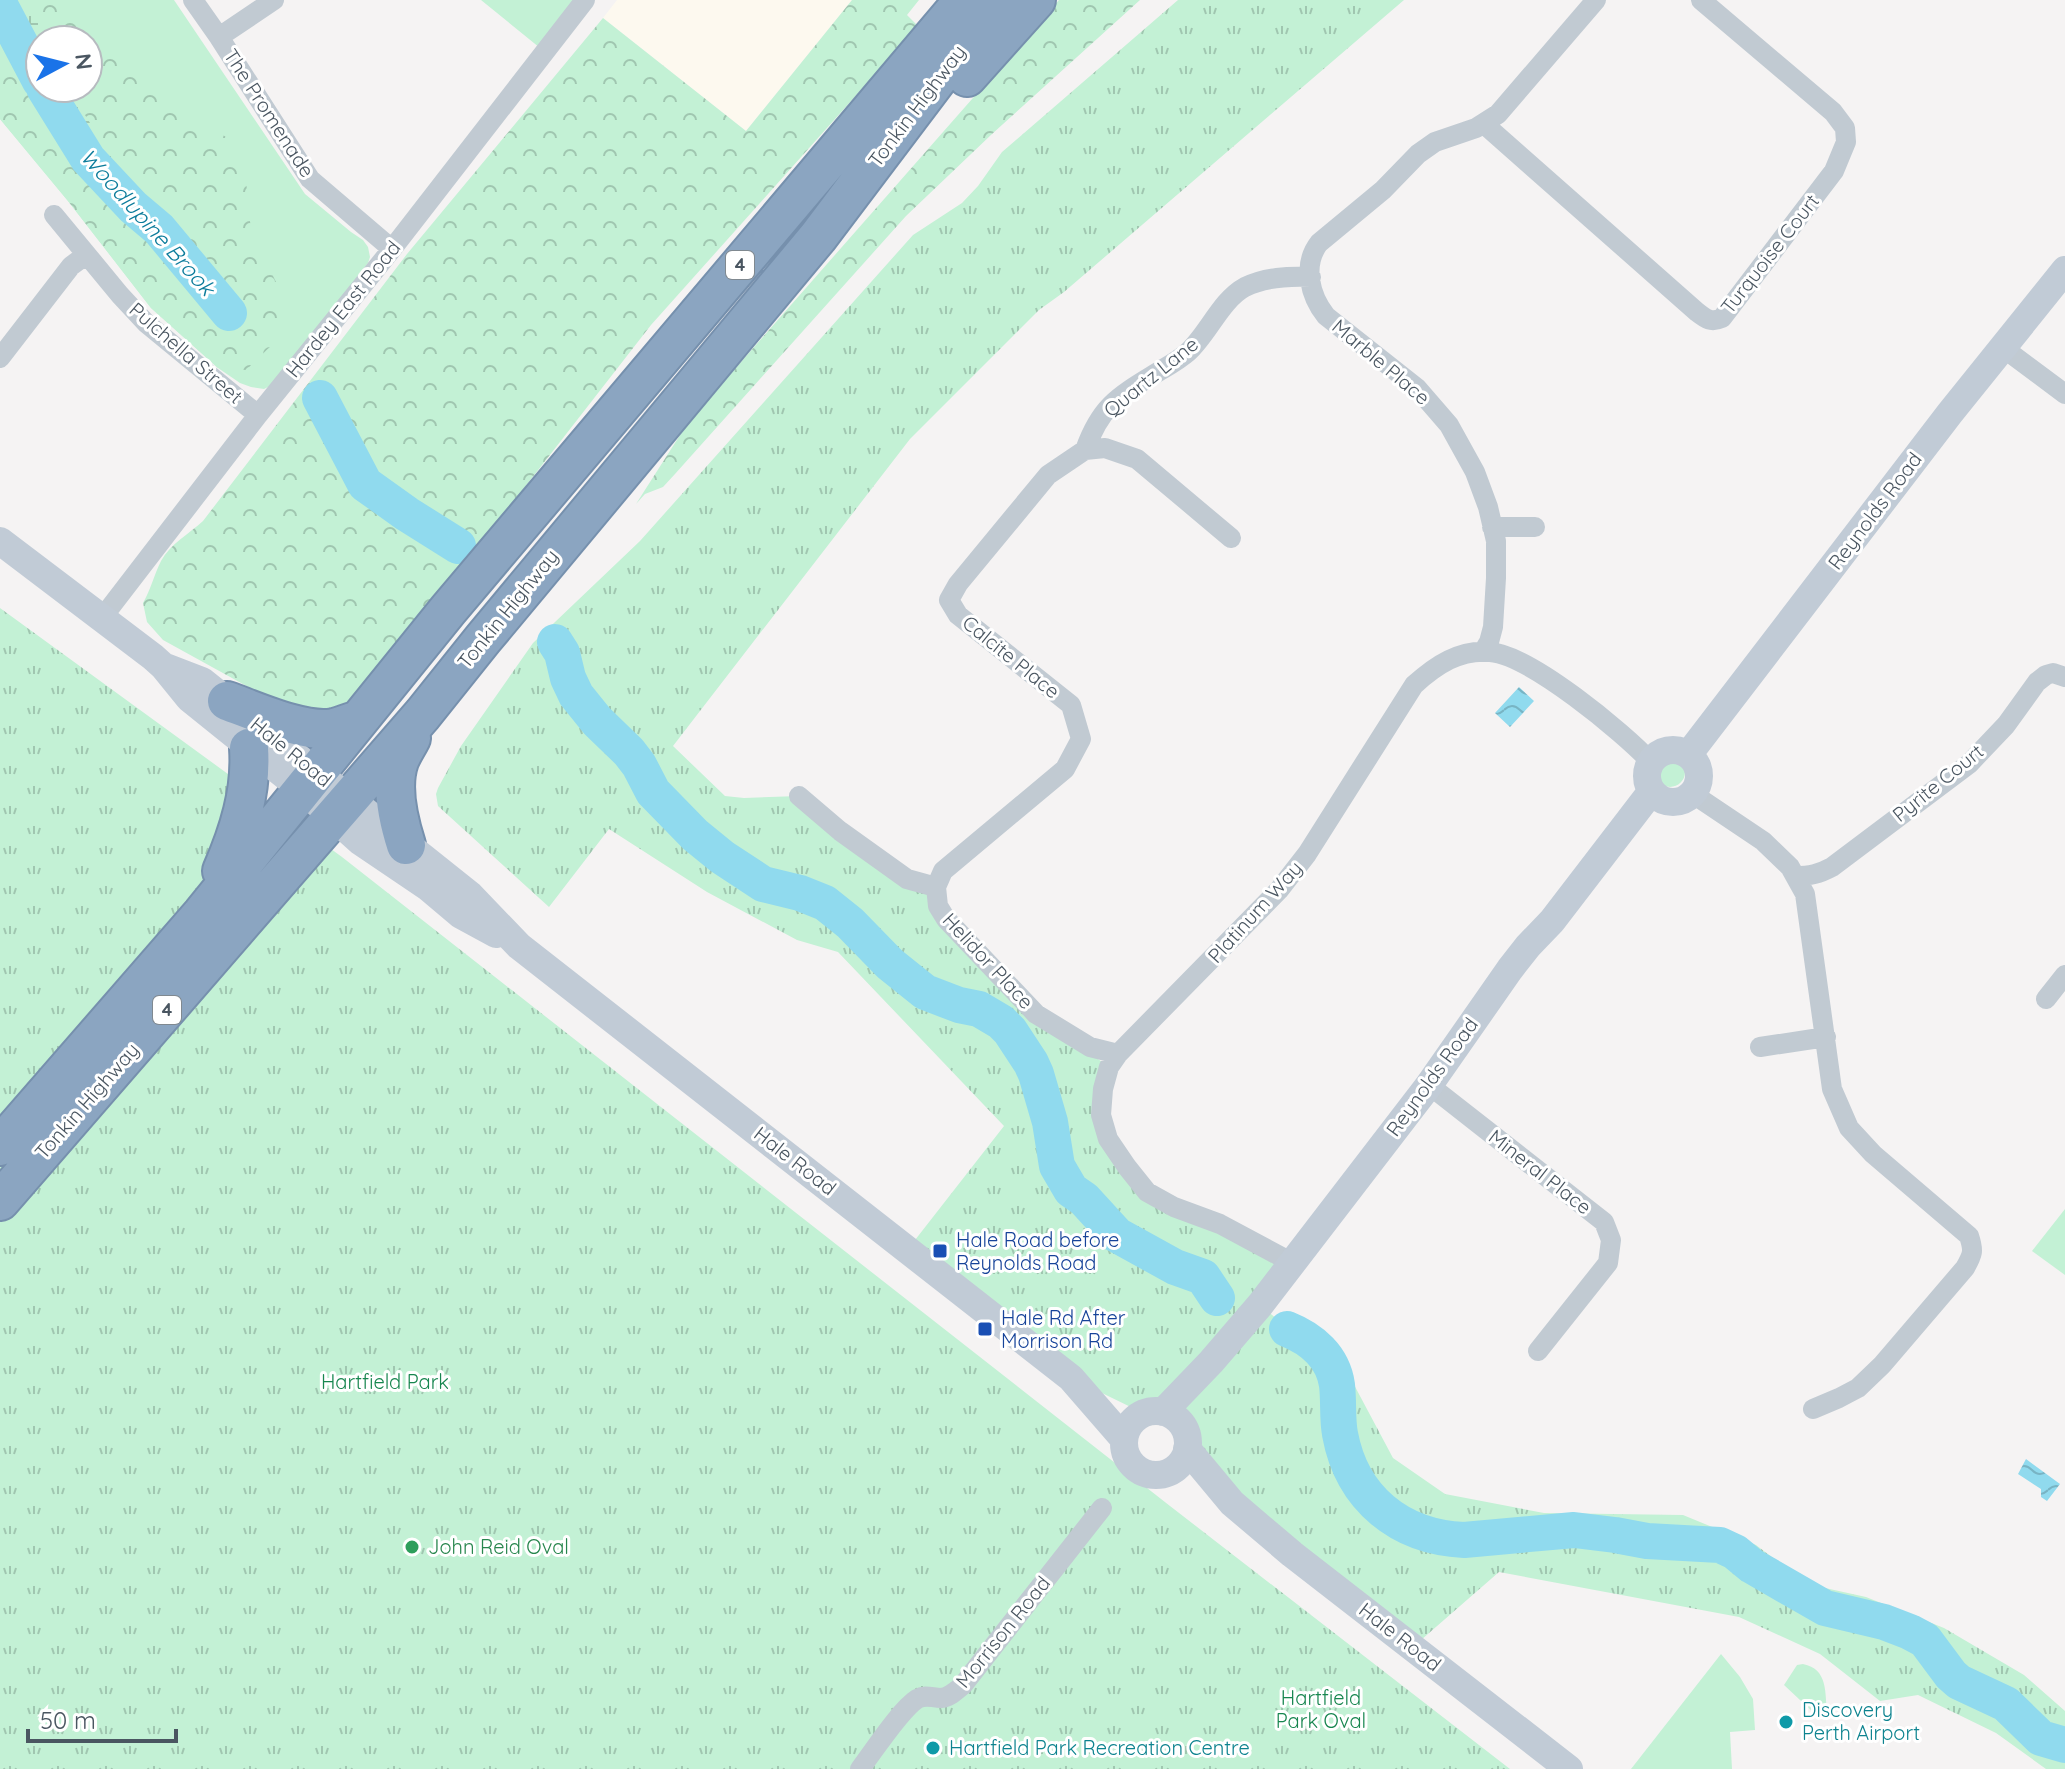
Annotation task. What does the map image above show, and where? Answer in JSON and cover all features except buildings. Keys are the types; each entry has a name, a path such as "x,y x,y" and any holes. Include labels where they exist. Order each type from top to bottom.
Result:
{"highway":[{"name":"Tonkin Highway","path":"0,1146 202,914 448,610 964,0"},
{"name":"Tonkin Highway","path":"0,1201 423,714 818,237 997,0"},
{"path":"818,237 1036,0"},
{"path":"227,701 284,722 307,726 332,729 359,720"},
{"path":"406,845 399,824 395,778 399,761 423,714"},
{"path":"202,914 242,817 251,765 249,748"}],"main road":[{"name":"Reynolds Road","path":"1688,755 2002,347 2065,270"},
{"name":"Hale Road","path":"0,541 163,666 189,698 249,748 310,782"},
{"name":"Hale Road","path":"163,666 202,681 227,701 342,809 361,842 429,888 461,915 519,946"},
{"path":"1672,750 1688,755 1698,769 1699,778 1693,794 1671,803 1651,792 1646,777 1651,762 1656,755 1672,750"},
{"name":"Reynolds Road","path":"1169,1426 1211,1362 1260,1305 1429,1085 1510,969 1552,921 1651,792"},
{"name":"Hale Road","path":"342,809 376,818 470,895 519,946 1071,1378 1124,1439"},
{"name":"Hale Road","path":"1071,1378 1169,1426 1232,1503 1292,1554 1569,1769"},
{"path":"1133,1419 1169,1426 1184,1457 1171,1471 1151,1475 1132,1465 1126,1455 1124,1439 1133,1419"},
{"name":"Hale Road","path":"1163,1475 1232,1503"}],"street":[{"name":"The Promenade","path":"193,0 310,179 392,249"},
{"path":"219,37 274,0"},
{"name":"Hardey East Road","path":"102,618 585,0"},
{"path":"1311,277 1311,261 1319,243 1383,190 1418,154 1435,142 1476,128 1498,114 1596,0"},
{"name":"Turquoise Court","path":"1484,124 1697,312 1706,319 1715,321 1722,318 1834,171 1846,142 1845,128 1833,112 1701,0"},
{"name":"Pulchella Street","path":"54,215 146,323 258,415"},
{"path":"0,358 71,266 86,255"},
{"name":"Quartz Lane","path":"1085,450 1096,422 1105,410 1187,353 1244,288 1281,277 1311,277"},
{"name":"Marble Place","path":"1311,277 1314,298 1326,316 1417,388 1449,425 1475,472 1496,541 1493,627 1483,652"},
{"path":"2002,347 2065,394"},
{"path":"1085,450 1105,448 1137,459 1231,538"},
{"name":"Calcite Place","path":"936,887 943,871 1065,769 1081,739 1071,705 958,615 949,600 958,584 1048,475 1085,450"},
{"path":"1492,527 1535,527"},
{"name":"Platinum Way","path":"1291,1262 1220,1224 1174,1207 1147,1192 1108,1139 1101,1115 1109,1067 1118,1054 1279,890 1307,854 1414,685 1434,667 1461,654 1483,652 1518,660 1631,741 1651,762"},
{"name":"Pyrite Court","path":"1795,876 1811,876 1832,867 1969,764 2006,725 2037,682 2053,673 2065,677"},
{"path":"1693,794 1763,841 1790,867 1805,894 1832,1089 1849,1128 1873,1154 1969,1236 1973,1254 1965,1268 1882,1365 1858,1388 1813,1409"},
{"name":"Helidor Place","path":"799,796 840,831 907,879 936,887 938,906 946,919 1036,1014 1090,1047 1118,1054"},
{"path":"2046,999 2065,975"},
{"path":"1760,1047 1826,1037"},
{"name":"Mineral Place","path":"1429,1085 1604,1222 1611,1240 1608,1263 1538,1351"},
{"name":"Morrison Road","path":"860,1769 917,1699 925,1696 941,1698 963,1685 1102,1508"}],"shaded area":[{"path":"617,0 852,0 746,131 603,18"}],"green space":[{"path":"0,0 174,0 305,194 363,240 370,257 278,382 264,389 251,387 218,368 151,308 0,119"},
{"path":"0,0 53,0 80,24 24,24 24,104 104,104 104,46 184,121 230,138 245,170 250,222 280,290 283,318 274,343 246,370 218,368 151,308 0,119"},
{"path":"0,0 24,0 39,24 24,24 24,69 0,29"},
{"path":"481,0 585,0 545,52"},
{"path":"852,0 919,0 907,15 918,26 651,325 367,690 336,714 290,710 163,640 147,622 143,603 165,555 203,521 407,254 603,18 746,131"},
{"path":"1059,0 1140,0 906,216 663,487 645,494 636,504 689,421"},
{"path":"1178,0 1404,0 1064,292 1039,310 910,439 673,746 725,796 799,796 936,887 938,906 1036,1014 1109,1067 1101,1115 1147,1191 1291,1262 1260,1305 1352,1381 1393,1458 1445,1494 1544,1513 1683,1515 1756,1545 1807,1584 1866,1597 1944,1628 2024,1675 2065,1711 2065,1769 2046,1769 1996,1733 1918,1695 1880,1701 1820,1654 1739,1617 1499,1572 1413,1647 1292,1554 1187,1439 1181,1425 1171,1416 1158,1412 1143,1413 1071,1378 908,1249 1004,1126 838,952 797,940 707,892 609,829 549,907 438,806 438,788 461,746 533,643 640,541 913,235 962,203 1002,152"},
{"path":"45,104 81,104 119,169 200,252 236,301 218,307 162,252 118,216 82,166"},
{"name":"Hartfield Park","path":"0,608 342,857 1510,1769 0,1769"},
{"path":"1670,757 1680,762 1685,772 1680,782 1670,787 1660,782 1655,772 1660,762"},
{"path":"2065,1209 2065,1275 2032,1251"},
{"path":"1721,1654 1753,1699 1755,1730 1730,1732 1732,1769 1631,1769"},
{"path":"1803,1664 1817,1671 1824,1682 1827,1713 1816,1715 1784,1685 1797,1665"}],"water":[{"path":"1519,687 1534,701 1510,727 1495,713"},
{"path":"2026,1459 2060,1484 2047,1501 2041,1497 2041,1489 2018,1474"}],"waterway":[{"name":"Woodlupine Brook","path":"0,5 24,51"},
{"name":"Woodlupine Brook","path":"54,104 88,159 133,207 159,229 229,313"},
{"name":"Woodlupine Brook","path":"320,398 365,484 458,546"},
{"name":"Woodlupine Brook","path":"555,642 562,653 576,695 629,752 653,792 695,835 763,884 825,903 925,992 979,1009 1001,1022 1010,1031 1036,1074 1050,1122 1057,1166 1071,1190 1084,1199 1117,1235 1175,1267 1203,1277 1217,1298"},
{"name":"Woodlupine Brook","path":"1287,1329 1313,1344 1331,1366 1337,1385 1339,1428 1355,1478 1382,1510 1400,1522 1419,1531 1464,1540 1574,1530 1647,1541 1720,1545 1825,1608 1884,1622 1925,1640 1959,1682 2006,1704 2041,1738 2065,1745"}],"place":[{"name":"Hale Road before Reynolds Road","path":"940,1251"},
{"name":"Hale Rd After Morrison Rd","path":"985,1329"},
{"name":"John Reid Oval","path":"412,1547"},
{"name":"Discovery Perth Airport","path":"1786,1722"},
{"name":"Hartfield Park Recreation Centre","path":"933,1748"}],"park label":[{"name":"Hartfield Park Oval","path":"1321,1710"}]}
